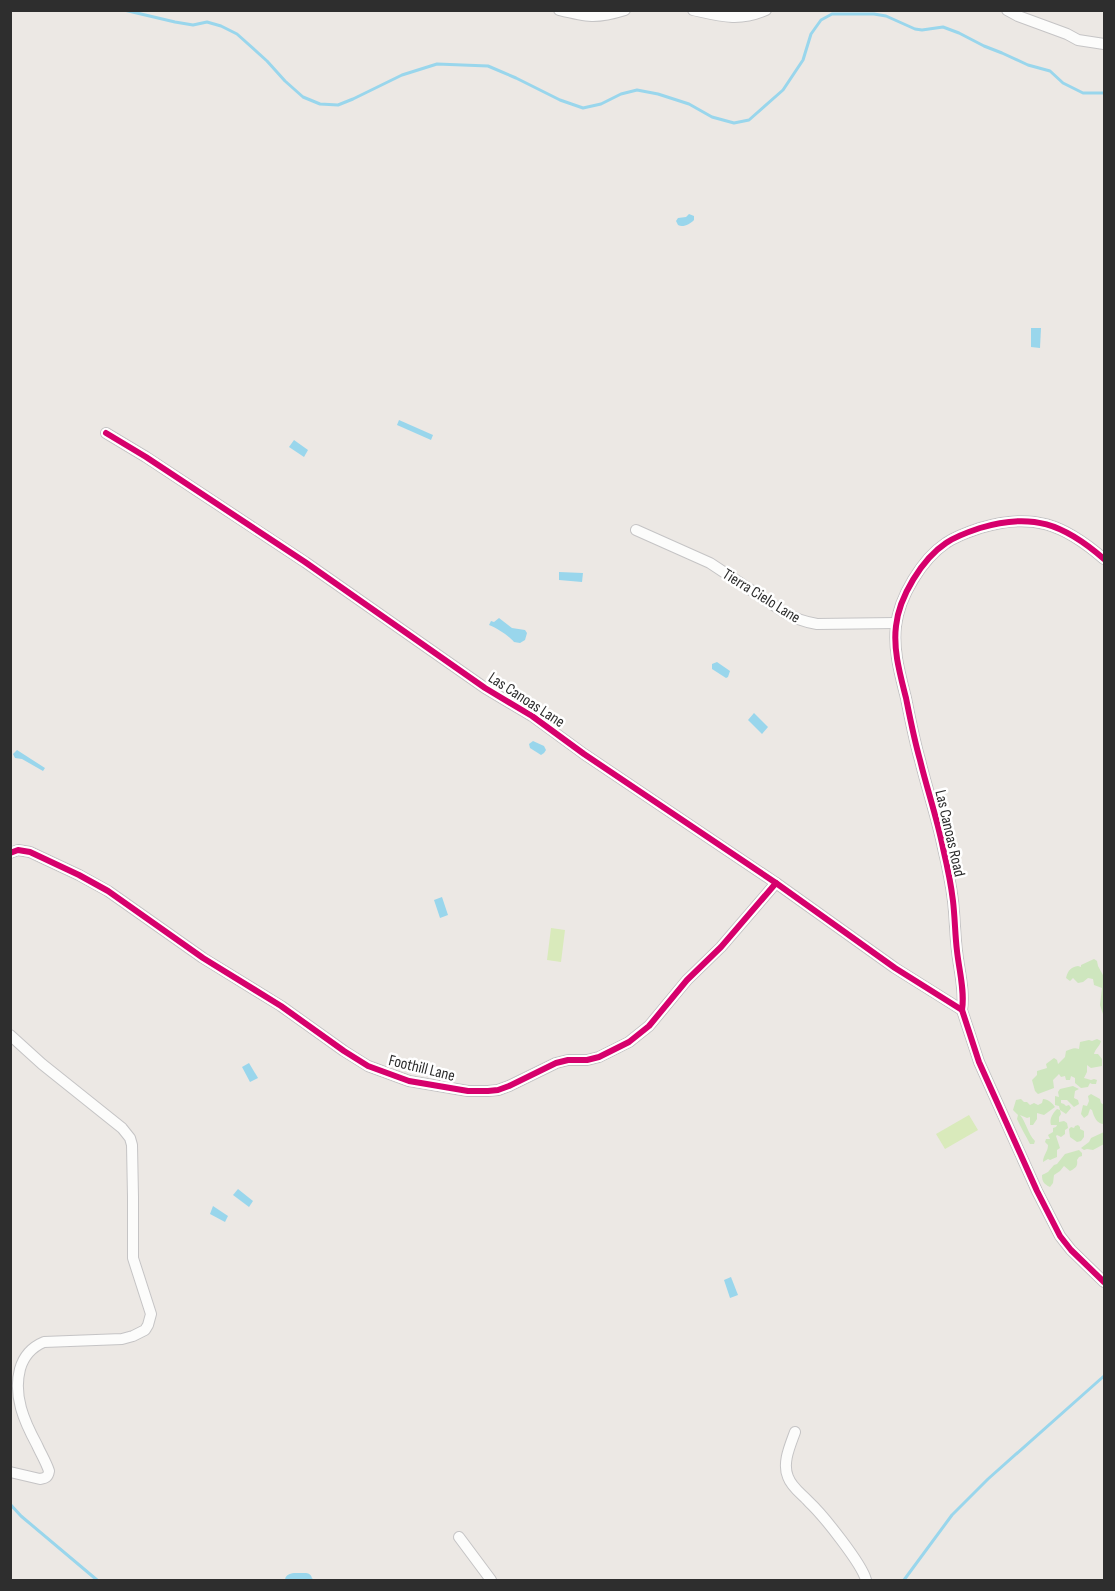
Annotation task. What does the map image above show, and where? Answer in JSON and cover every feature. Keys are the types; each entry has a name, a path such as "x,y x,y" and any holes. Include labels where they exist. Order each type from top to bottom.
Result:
{"street":[{"path":"559,10 602,17 625,10"},
{"path":"693,10 742,18 766,10"},
{"path":"1007,10 1078,39 1104,44"},
{"name":"Las Canoas Lane","path":"106,433 146,457 350,593 485,688 532,716 584,754 776,883 895,968 962,1010"},
{"name":"Las Canoas Road","path":"1104,559 1076,537 1049,525 1033,522 1000,522 956,537 934,553 907,589 898,612 895,638 919,758 943,847 953,900 962,1010 980,1062 1037,1191 1066,1243 1104,1282"},
{"name":"Tierra Cielo Lane","path":"636,530 710,563 784,612 805,623 896,623"},
{"name":"Foothill Lane","path":"10,853 18,850 30,852 108,891 195,953 281,1005 368,1066 409,1081 468,1091 498,1090 556,1063 599,1057 629,1042 649,1026 687,980 721,946 776,883"},
{"path":"10,1035 49,1070 122,1128 130,1138 133,1178 133,1258 151,1314 145,1330 133,1336 122,1339 44,1342 27,1353 21,1364 18,1378 20,1405 28,1428 49,1471 45,1478 40,1479 10,1472"},
{"path":"795,1432 787,1453 788,1477 858,1564 866,1581"},
{"path":"459,1537 492,1581"}],"green space":[{"path":"551,928 565,930 561,962 547,960"},
{"path":"1094,959 1104,977 1104,1017 1100,1005 1102,988 1094,985 1093,979 1088,978 1078,983 1073,978 1070,981 1066,978 1072,968 1081,967"},
{"path":"1097,1039 1101,1041 1094,1054 1098,1054 1102,1059 1102,1066 1091,1068 1087,1065 1084,1078 1097,1080 1096,1084 1090,1083 1088,1087 1081,1088 1075,1083 1075,1078 1071,1076 1070,1080 1066,1080 1065,1076 1061,1077 1059,1074 1053,1080 1054,1088 1038,1094 1035,1091 1032,1080 1037,1075 1037,1071 1047,1068 1046,1064 1054,1058 1058,1064 1065,1057 1066,1051 1079,1049 1080,1042"},
{"path":"1073,1086 1079,1089 1075,1091 1074,1098 1079,1104 1074,1107 1067,1100 1061,1100 1061,1103 1071,1108 1066,1114 1055,1105 1055,1096 1059,1097 1060,1089"},
{"path":"1091,1094 1100,1099 1104,1105 1104,1124 1095,1118 1090,1109 1084,1118 1081,1114 1083,1105 1087,1106 1088,1096"},
{"path":"1021,1099 1030,1105 1034,1103 1038,1105 1045,1099 1055,1107 1044,1115 1037,1113 1037,1119 1033,1125 1030,1125 1030,1117 1020,1115 1035,1141 1034,1144 1030,1144 1017,1119 1018,1115 1013,1110 1016,1100"},
{"path":"1057,1109 1061,1114 1059,1122 1067,1123 1068,1128 1061,1137 1056,1136 1060,1148 1057,1150 1057,1157 1043,1162 1048,1147 1046,1139 1050,1139 1048,1135 1057,1125 1051,1125 1051,1123 1052,1116"},
{"path":"969,1115 978,1130 945,1149 936,1134"},
{"path":"1078,1125 1084,1131 1084,1137 1077,1142 1070,1137 1069,1129"},
{"path":"1104,1132 1104,1144 1093,1150 1081,1148 1091,1138"},
{"path":"1079,1150 1082,1156 1077,1160 1075,1168 1070,1171 1064,1166 1054,1175 1050,1187 1045,1184 1042,1175 1057,1164 1065,1154"}],"water":[{"path":"689,214 694,216 691,223 678,225 676,221 678,218"},
{"path":"1031,328 1041,328 1040,348 1031,347"},
{"path":"399,420 433,435 431,440 397,425"},
{"path":"294,440 308,450 304,457 289,447"},
{"path":"559,572 583,573 582,582 559,580"},
{"path":"499,618 512,628 525,630 527,633 525,640 520,643 514,642 503,632 489,625 491,621 494,622"},
{"path":"717,662 730,671 728,677 712,669 712,664"},
{"path":"754,713 768,727 762,734 748,720"},
{"path":"533,741 544,746 546,750 544,753 541,755 530,748 529,744"},
{"path":"17,750 45,768 43,771 22,759 15,758 13,754"},
{"path":"442,897 448,915 440,918 434,900"},
{"path":"249,1063 258,1078 250,1082 242,1067"},
{"path":"238,1189 253,1201 249,1207 233,1195"},
{"path":"213,1206 228,1216 225,1222 210,1214"},
{"path":"731,1277 738,1295 730,1298 724,1280"}],"waterway":[{"path":"124,10 193,25 207,22 221,26 237,34 303,97 320,104 338,105 402,75 437,64 488,66 560,100 583,108 601,104 621,94 637,90 689,104 712,117 734,123 749,120 783,90 803,60 811,34 821,20 832,14 886,16 922,30 943,27 1028,65 1050,71 1063,83 1083,93 1104,93"},
{"path":"904,1580 952,1515 988,1479 1104,1376"},
{"path":"10,1504 21,1516 97,1580"},
{"path":"306,1579 312,1580"},
{"path":"291,1580 306,1579"}],"cycle path":[{"path":"106,433 305,562 485,688 532,716 584,754 776,883 895,968 962,1010"},
{"path":"1104,559 1075,537 1046,524 1016,521 980,528 946,543 920,569 902,603 895,635 899,671 950,881 962,988 962,1010 979,1062 1037,1191 1060,1236 1104,1282"},
{"path":"10,853 18,850 30,852 108,891 203,958 281,1006 368,1066 409,1081 468,1091 498,1090 556,1063 599,1057 629,1042 649,1026 687,980 721,947 776,883"}]}
